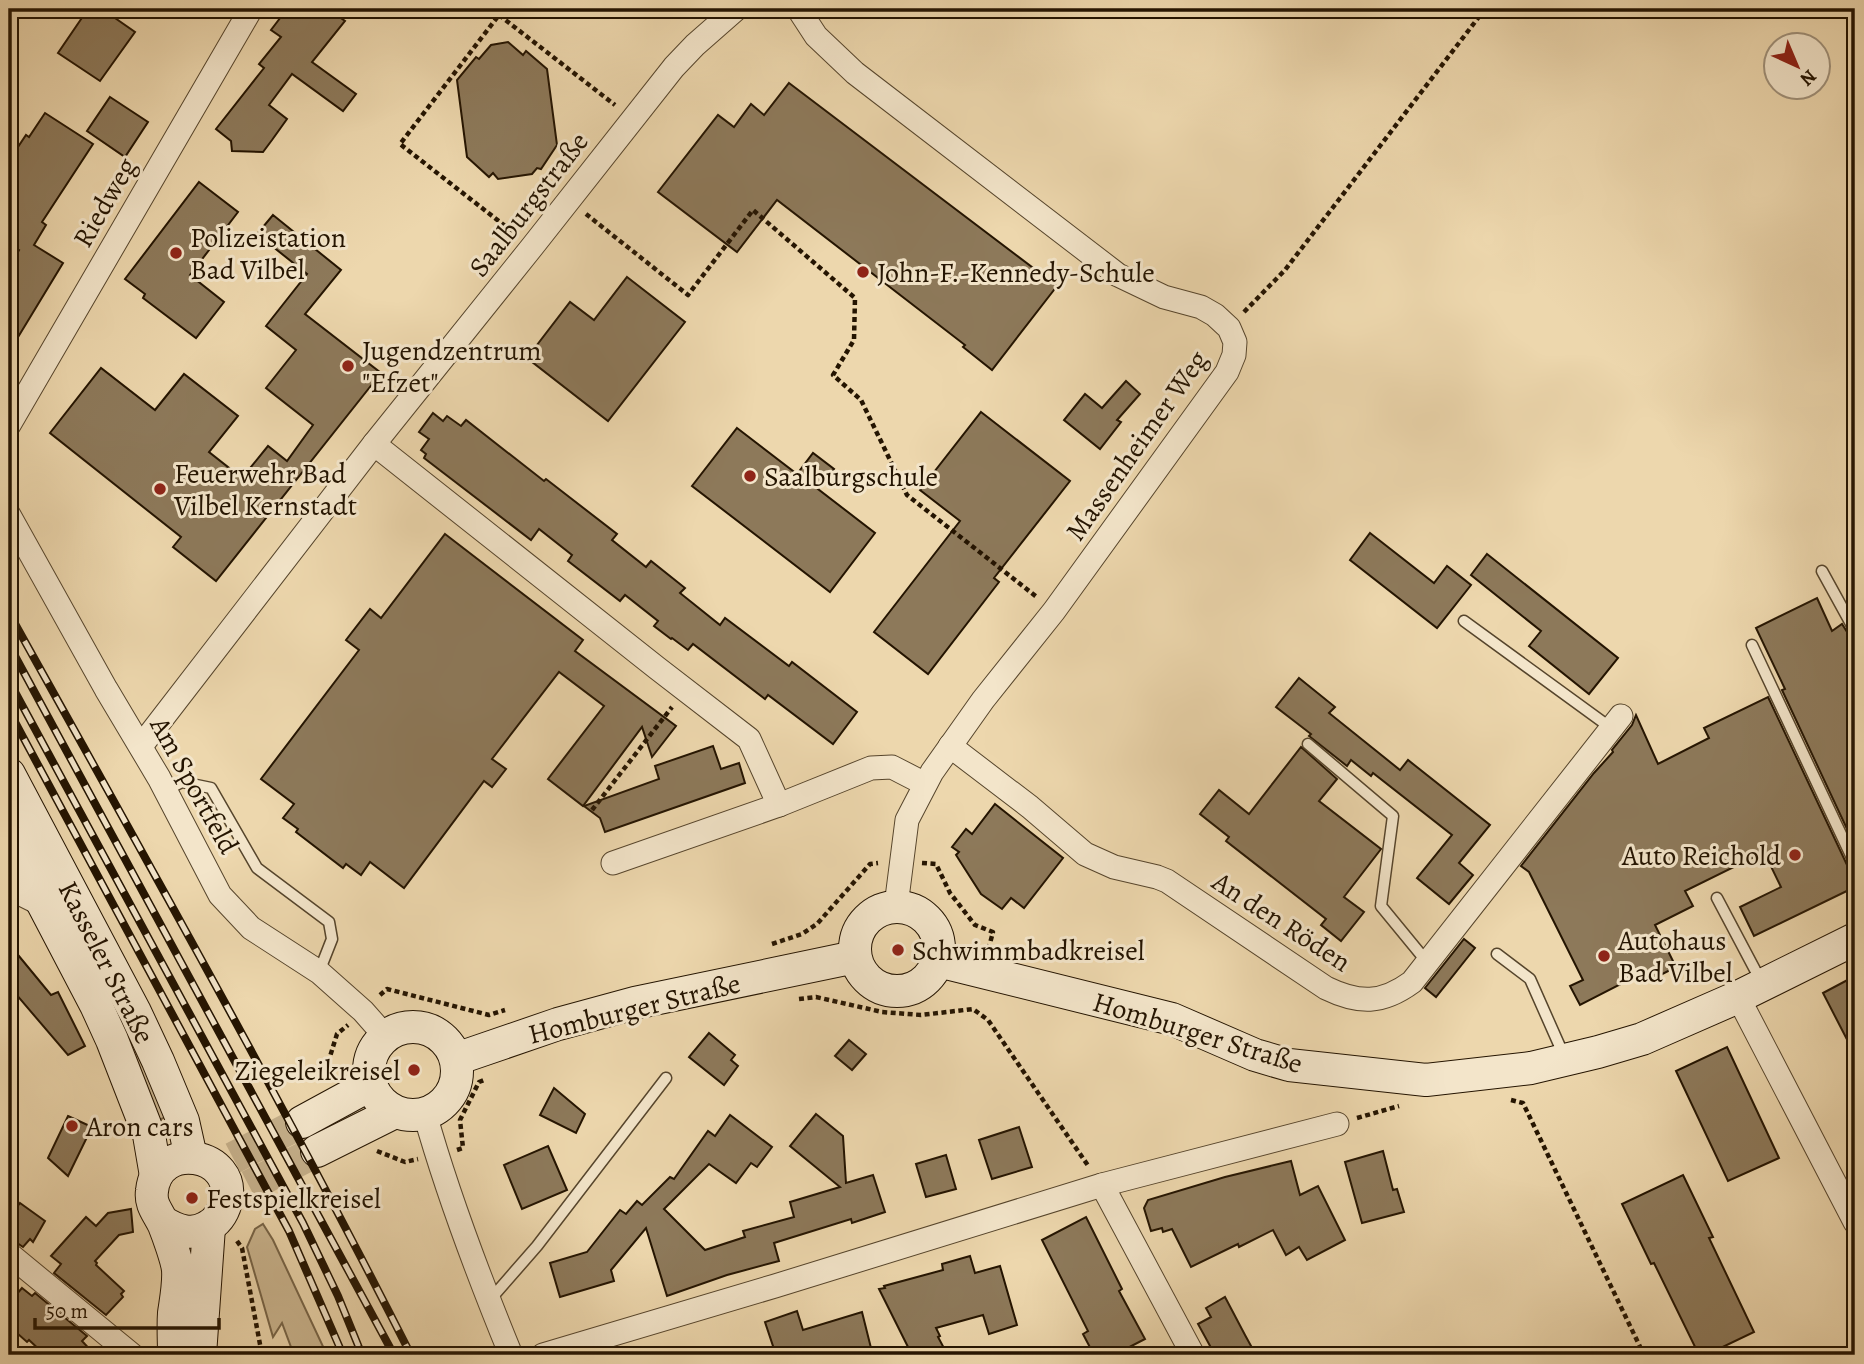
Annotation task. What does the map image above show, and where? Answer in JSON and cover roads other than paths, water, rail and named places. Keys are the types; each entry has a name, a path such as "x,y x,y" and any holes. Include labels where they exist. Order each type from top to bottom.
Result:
{"street":[{"name":"Riedweg","path":"9,425 251,9"},
{"name":"Saalburgstraße","path":"141,746 374,444 674,67 736,9"},
{"name":"Massenheimer Weg","path":"800,9 816,36 855,73 1118,275 1164,297 1202,307 1229,328 1235,342 1234,355 1227,372 1054,611 983,700 932,772 907,820 896,906"},
{"path":"374,444 750,739 779,805"},
{"name":"Am Sportfeld","path":"9,515 166,790 220,895 251,928 319,972 363,1011 385,1036"},
{"name":"An den Röden","path":"950,746 1030,807 1085,854 1114,867 1167,881 1326,988 1342,995 1370,1000 1399,991 1412,982 1616,722"},
{"path":"613,863 779,805 871,768 891,767 925,784"},
{"name":"Kasseler Straße","path":"9,775 135,1012 183,1121 212,1160 226,1186 238,1192 218,1218 222,1233 200,1355"},
{"name":"Kasseler Straße","path":"9,839 96,1005 149,1135 156,1176 151,1200 163,1222 178,1269 174,1355"},
{"path":"9,888 43,905"},
{"path":"896,906 909,908 931,922 940,947 933,972 924,981 914,988 889,991 877,987 859,969 855,945 864,922 884,908 896,906"},
{"name":"Homburger Straße","path":"938,961 1172,1019 1255,1055 1289,1065 1426,1080 1531,1068 1642,1039 1751,991 1855,939"},
{"name":"Homburger Straße","path":"456,1059 558,1024 635,1003 855,957"},
{"path":"1751,991 1855,1222"},
{"path":"317,1151 410,1113 438,1108 443,1104 455,1087 458,1073 456,1059 449,1044 435,1032 418,1026 401,1028 385,1036 374,1050 368,1067 370,1085 384,1105 410,1113 436,1154 511,1355"},
{"path":"302,1122 370,1085"},
{"path":"543,1355 1101,1185 1337,1124"},
{"path":"156,1176 177,1158 212,1160"},
{"path":"1101,1185 1193,1355"},
{"path":"163,1222 173,1229 185,1232 222,1233"},
{"path":"9,1254 132,1355"}],"lane":[{"path":"1822,571 1855,631"},
{"path":"1464,621 1616,722"},
{"path":"1752,645 1855,864"},
{"path":"1308,744 1393,816 1381,906 1427,962"},
{"path":"166,790 182,782 211,788 257,868 329,922 331,939 319,972"},
{"path":"1717,898 1751,991"},
{"path":"1497,954 1530,979 1566,1060"},
{"path":"489,1301 537,1246 666,1078"}],"tunnel":[{"path":"233,1158 302,1122"},
{"path":"249,1186 317,1151"}],"railway":[{"path":"9,613 264,1075 411,1355"},
{"path":"9,645 394,1355"},
{"path":"9,681 303,1223 338,1296 362,1355"},
{"path":"9,711 289,1231 343,1355"}],"place":[{"name":"Polizeistation Bad Vilbel","path":"176,253"},
{"name":"John-F.-Kennedy-Schule","path":"863,272"},
{"name":"Jugendzentrum \"Efzet\"","path":"348,366"},
{"name":"Saalburgschule","path":"750,476"},
{"name":"Feuerwehr Bad Vilbel Kernstadt","path":"160,489"},
{"name":"Auto Reichold","path":"1795,855"},
{"name":"Schwimmbadkreisel","path":"898,950"},
{"name":"Autohaus Bad Vilbel","path":"1604,956"},
{"name":"Ziegeleikreisel","path":"414,1070"},
{"name":"Aron cars","path":"72,1126"},
{"name":"Festspielkreisel","path":"192,1198"}]}
